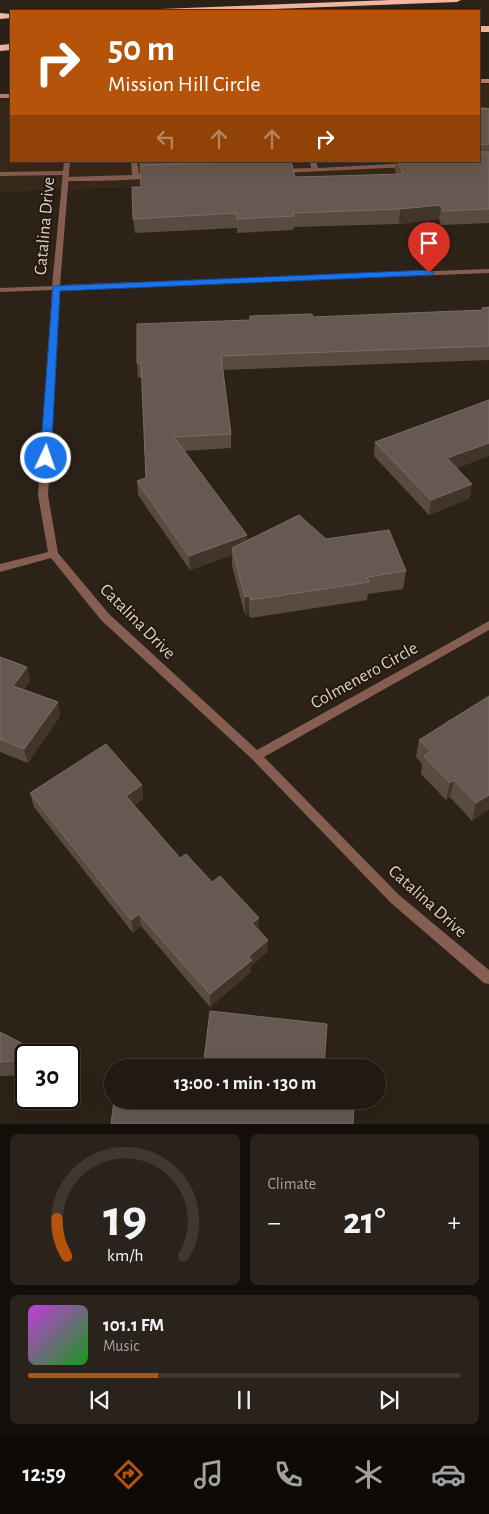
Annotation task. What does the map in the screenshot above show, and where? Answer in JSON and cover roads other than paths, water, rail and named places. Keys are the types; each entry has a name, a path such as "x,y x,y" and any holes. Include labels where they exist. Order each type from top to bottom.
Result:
{"highway":[{"path":"188,10 457,0"}],"street":[{"name":"Catalina Drive","path":"66,162 43,495 53,554 105,617 256,756 395,899 489,978"},
{"path":"134,162 136,177"},
{"path":"313,162 315,170"},
{"path":"275,172 380,164 420,164"},
{"path":"0,174 156,176"},
{"path":"0,290 489,271"},
{"path":"0,568 53,554"},
{"name":"Colmenero Circle","path":"256,756 489,625"}]}
